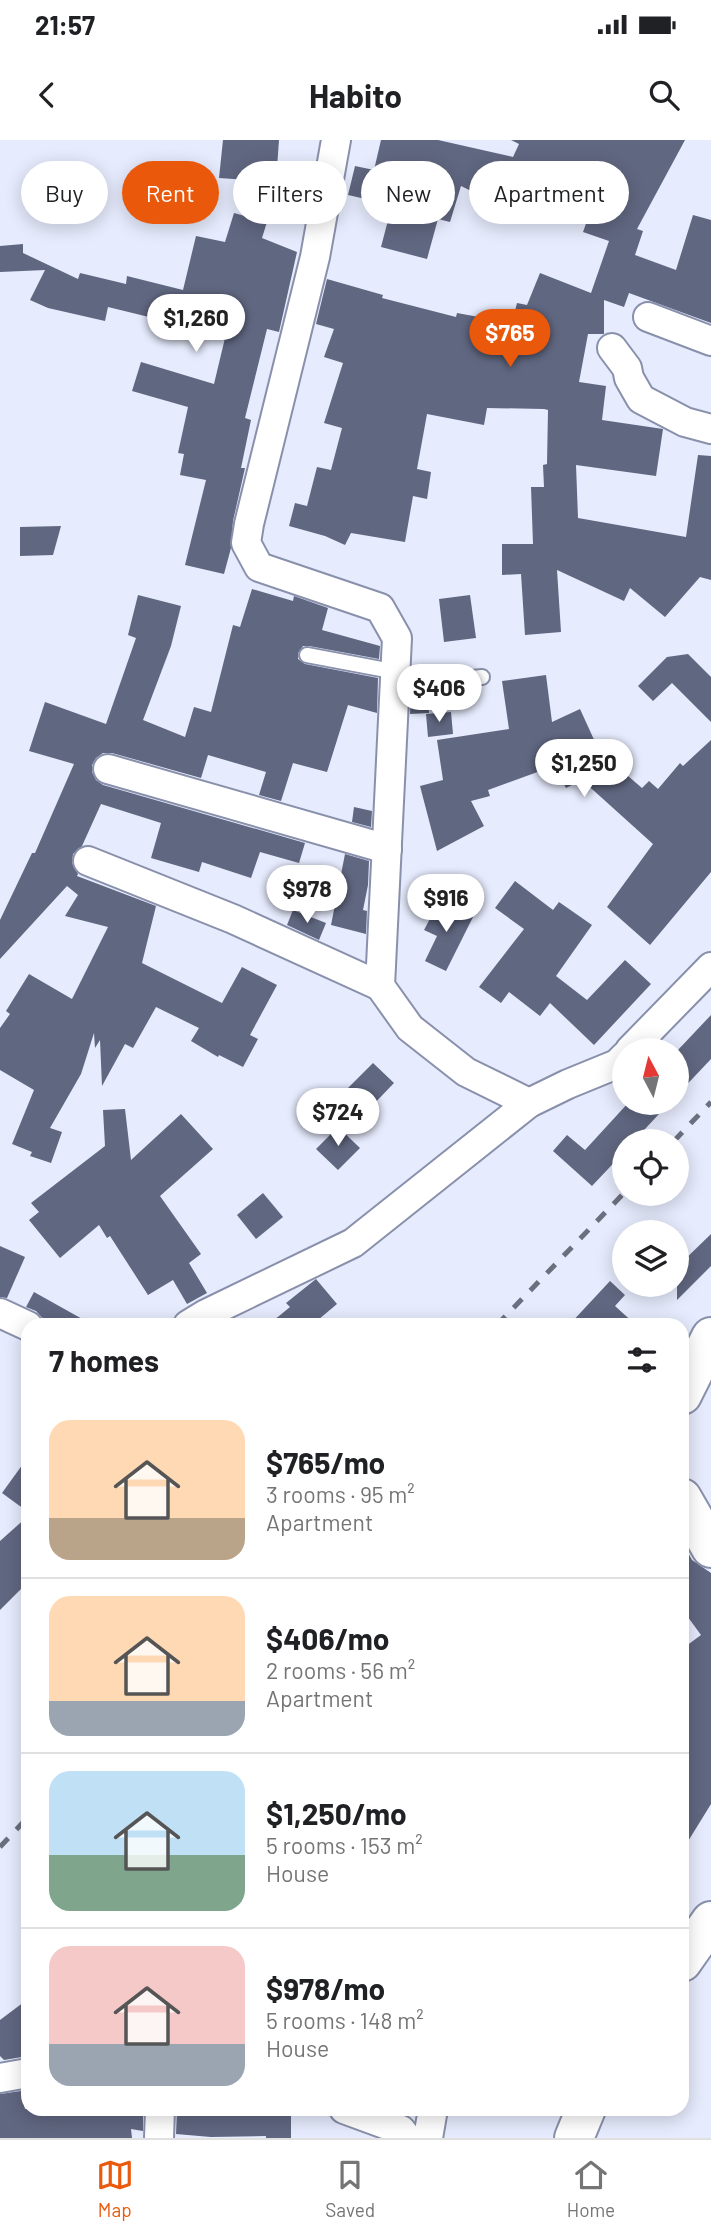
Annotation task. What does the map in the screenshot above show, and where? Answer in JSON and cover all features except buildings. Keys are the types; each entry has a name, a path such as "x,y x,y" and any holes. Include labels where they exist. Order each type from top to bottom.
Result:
{"main road":[{"path":"689,1510 711,1548"},
{"path":"689,1952 711,1921"},
{"path":"574,2138 583,2116"}],"street":[{"path":"336,140 315,257 246,543 260,567 380,608 397,638 380,986"},
{"path":"648,317 711,341"},
{"path":"612,348 627,368 629,378 641,398 685,422 711,429"},
{"path":"108,769 387,849"},
{"path":"88,861 233,919 380,986 410,1028 456,1065 529,1103"},
{"path":"642,1038 711,967"},
{"path":"199,1318 353,1243 529,1103 612,1066"},
{"path":"0,1313 21,1323"},
{"path":"0,2078 21,2074"},
{"path":"159,2138 160,2116"},
{"path":"363,2116 401,2130 407,2138"},
{"path":"428,2138 432,2116"}],"lane":[{"path":"307,655 396,679 482,677"}],"railway":[{"path":"685,1129 711,1102"},
{"path":"504,1318 612,1206"},
{"path":"0,1847 21,1824"}]}
